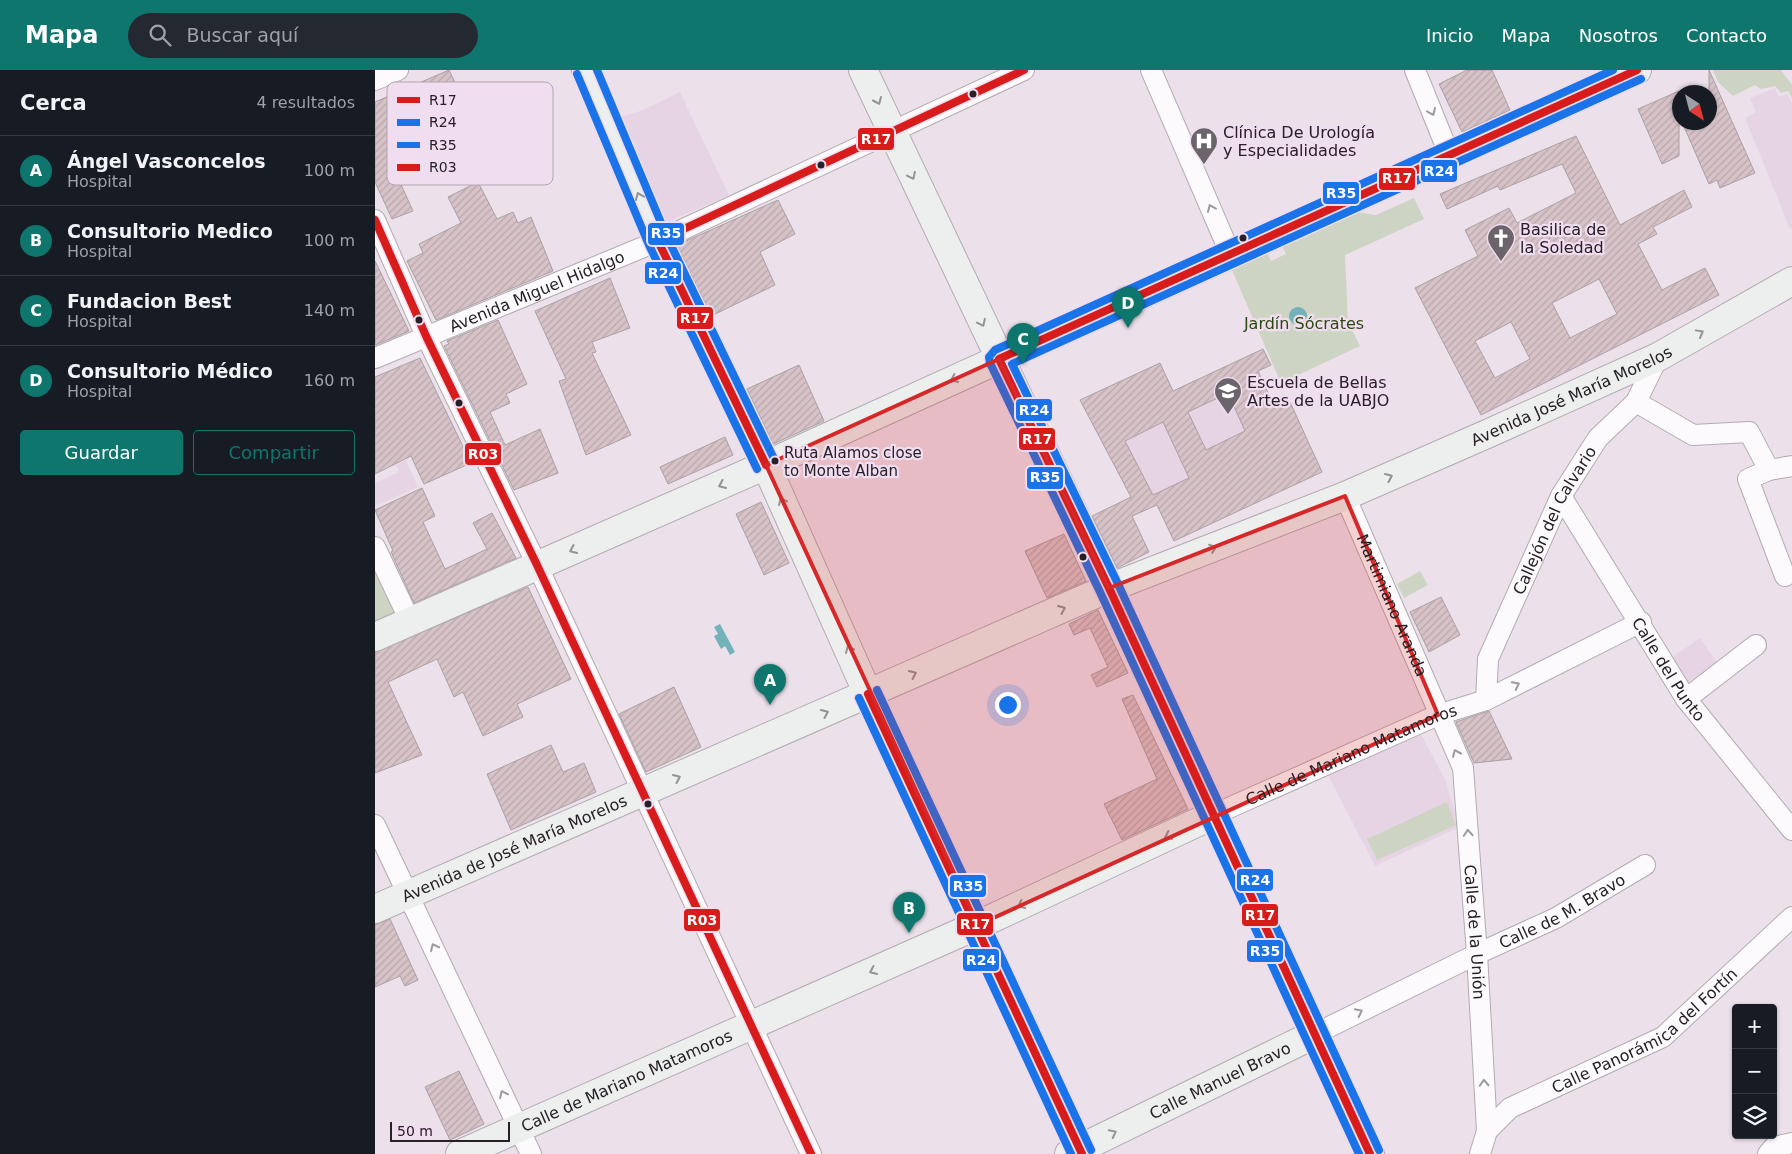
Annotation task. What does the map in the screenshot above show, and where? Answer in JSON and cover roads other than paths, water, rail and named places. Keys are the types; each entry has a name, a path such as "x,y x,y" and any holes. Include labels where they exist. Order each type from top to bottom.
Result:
{"street":[{"path":"375,80 398,70"},
{"path":"586,70 658,241 766,465 868,694 978,926 1077,1152"},
{"path":"863,70 1109,588 1370,1154"},
{"name":"Avenida Miguel Hidalgo","path":"375,358 658,241 1024,70"},
{"path":"1151,70 1230,253"},
{"path":"1415,70 1449,154"},
{"path":"375,637 766,465 1637,70"},
{"path":"375,220 426,336 536,565 811,1154"},
{"name":"Avenida José María Morelos","path":"1345,496 1657,357 1792,280"},
{"name":"Callejón del Calvario","path":"1486,700 1488,659 1561,496 1598,438 1636,402 1657,357"},
{"path":"1636,402 1693,435 1749,432 1769,470"},
{"path":"1785,576 1748,479 1769,470 1792,466"},
{"name":"Avenida de José María Morelos","path":"375,909 1109,588 1345,496"},
{"name":"Martimiano Aranda","path":"1345,496 1438,715"},
{"name":"Calle del Punto","path":"1561,496 1641,622 1686,699 1792,830"},
{"path":"375,547 410,621"},
{"name":"Calle de Mariano Matamoros","path":"460,1154 978,926 1213,815 1438,715 1486,700 1641,622"},
{"path":"1686,699 1756,645"},
{"name":"Calle de la Unión","path":"1438,715 1463,768 1477,954 1487,1131 1480,1154"},
{"path":"375,826 531,1154"},
{"name":"Calle de M. Bravo","path":"1477,954 1556,918 1645,864"},
{"name":"Calle Panorámica del Fortín","path":"1487,1131 1510,1108 1663,1037 1791,921"},
{"name":"Calle Manuel Bravo","path":"1077,1152 1477,954"},
{"path":"1768,1154 1774,1147 1792,1143"}],"water":[{"path":"1298,307 1304,310 1307,316 1304,322 1298,325 1292,322 1289,316 1292,310"},
{"path":"720,624 735,652 730,655 725,646 721,649 714,636 718,634 714,627"}],"place":[{"name":"Clínica De Urología y Especialidades","path":"1204,165"},
{"name":"Basilica de la Soledad","path":"1501,262"},
{"name":"Consultorio Médico","path":"1128,328"},
{"name":"Fundacion Best","path":"1023,364"},
{"name":"Escuela de Bellas Artes de la UABJO","path":"1228,415"},
{"name":"Ruta Alamos close to Monte Alban","path":"775,461"},
{"name":"Ángel Vasconcelos","path":"770,705"},
{"name":"Consultorio Medico","path":"909,933"}],"park label":[{"name":"Jardín Sócrates","path":"1304,323"}]}
